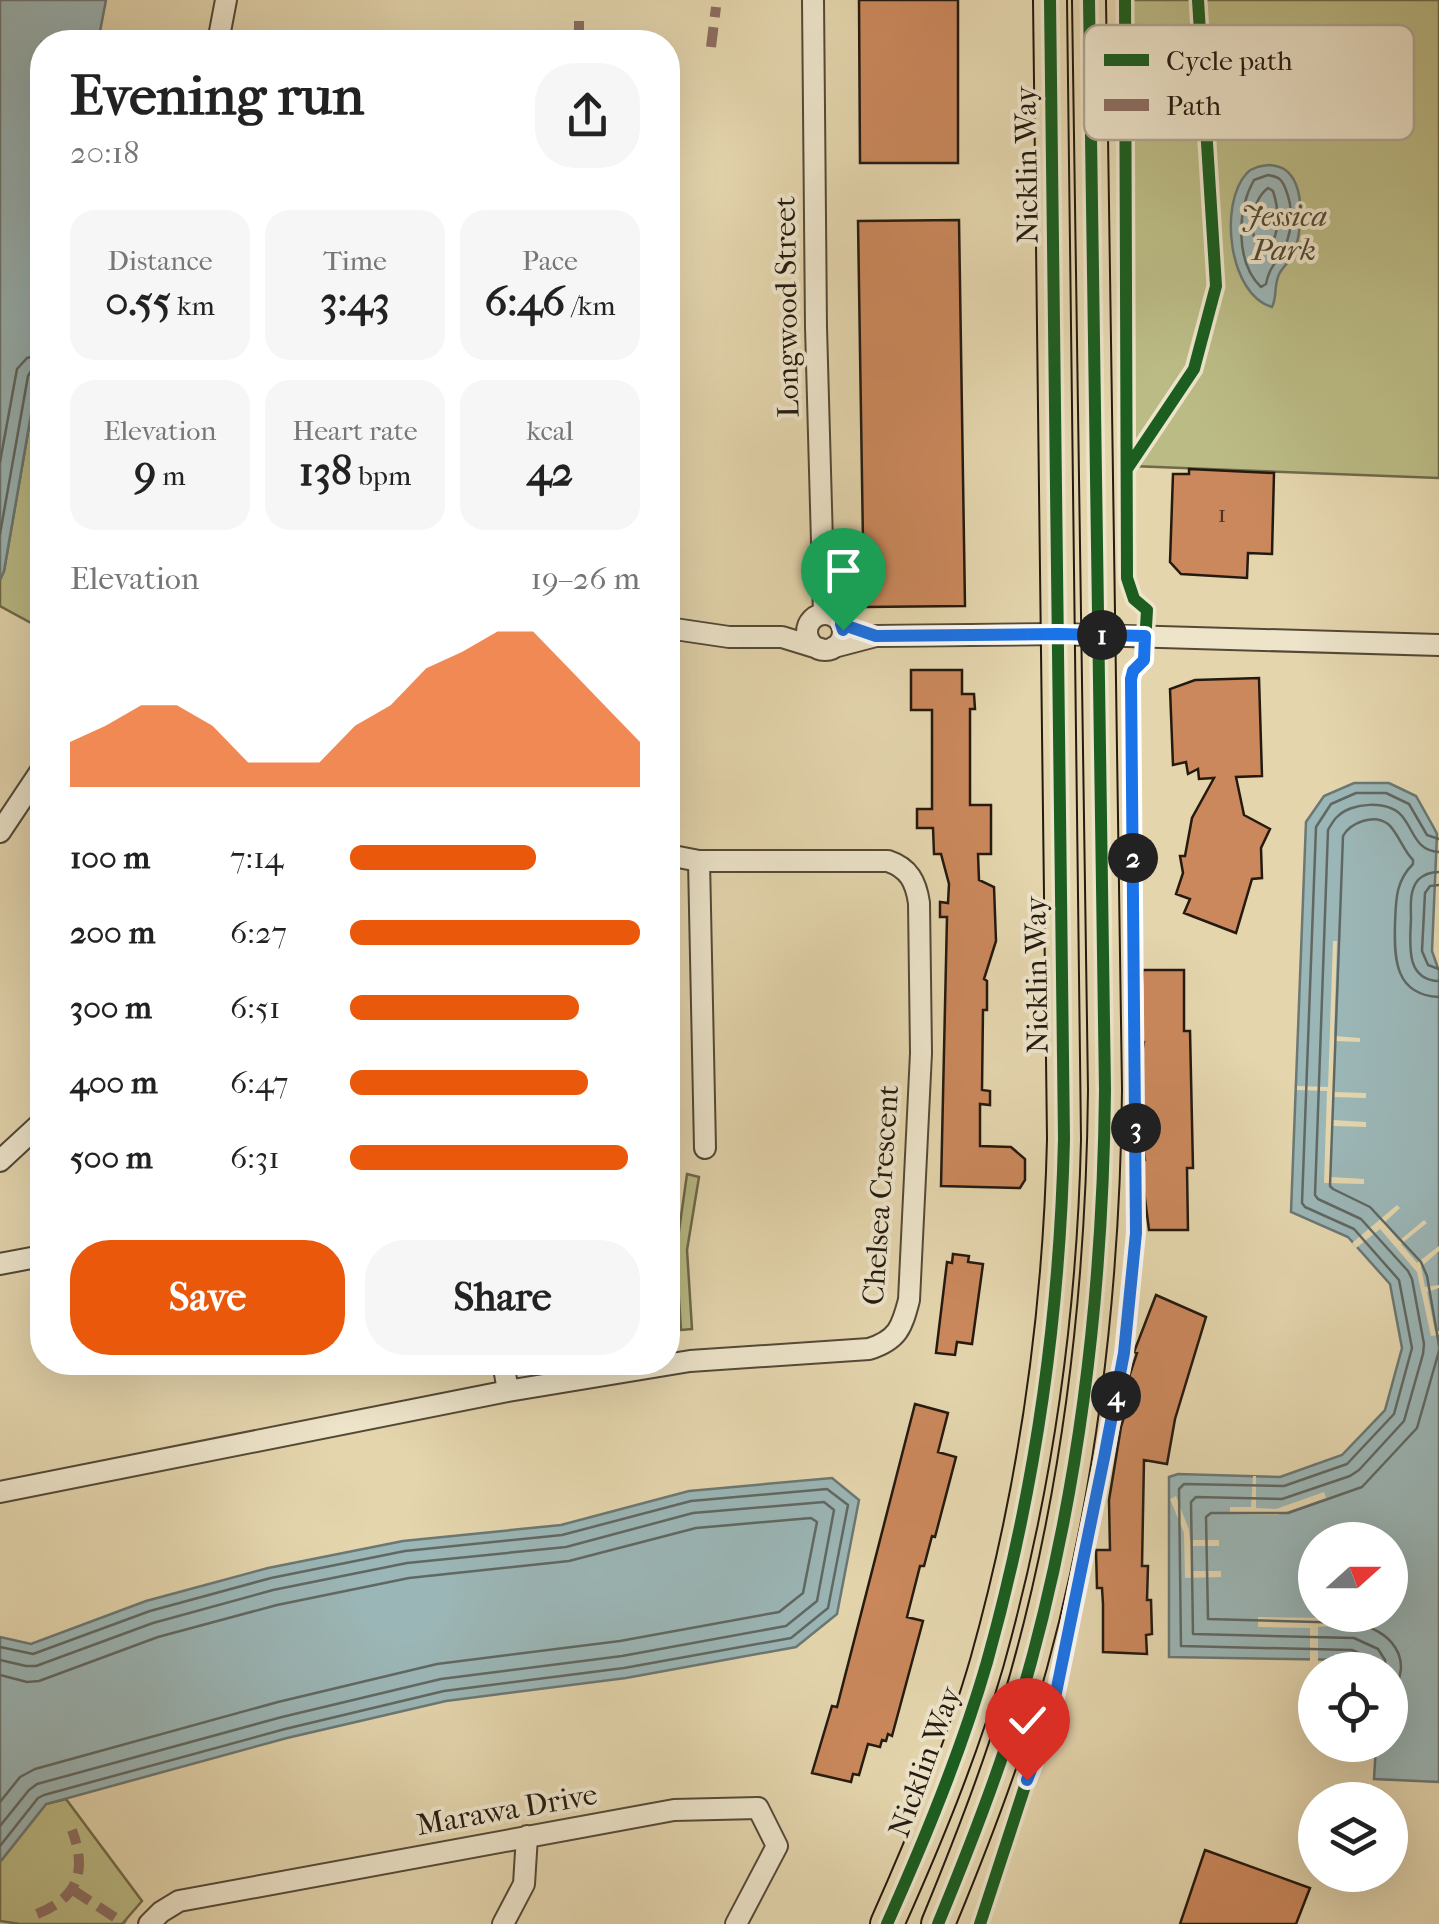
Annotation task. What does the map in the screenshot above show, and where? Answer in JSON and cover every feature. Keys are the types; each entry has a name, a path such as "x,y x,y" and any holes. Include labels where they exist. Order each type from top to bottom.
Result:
{"highway":[{"name":"Nicklin Way","path":"887,1924 944,1791 986,1665 1021,1525 1046,1385 1057,1286 1064,1157 1050,0"},
{"path":"1089,0 1089,25"},
{"path":"938,1924 1005,1750 1032,1659 1070,1486 1097,1297 1104,1147 1091,140"}],"street":[{"path":"220,30 226,0"},
{"name":"Longwood Street","path":"814,0 816,326 824,622"},
{"path":"824,622 842,637 828,648"},
{"path":"824,622 810,641 828,648"},
{"path":"782,638 824,622 876,636"},
{"path":"680,630 729,637 782,638 828,648 876,636 1058,634 1439,645"},
{"path":"0,832 30,787"},
{"name":"Chelsea Crescent","path":"680,858 699,862 888,860 898,864 916,886 919,902 921,1053 909,1300 896,1336 869,1349 680,1363"},
{"path":"699,862 704,1148"},
{"path":"0,1162 30,1133"},
{"path":"0,1264 30,1258"},
{"path":"505,1375 508,1391"},
{"name":"Chelsea Crescent","path":"0,1492 605,1375"},
{"name":"Marawa Drive","path":"149,1924 179,1901 674,1810 758,1808 777,1846 736,1924"},
{"path":"503,1924 524,1884 527,1836"}],"green space":[{"name":"Jessica Park","path":"1125,0 1439,0 1439,478 1132,466 1127,140 1414,140 1414,25 1125,25"},
{"path":"30,420 30,622 0,606"},
{"path":"687,1174 699,1177 687,1250 692,1329 681,1330 680,1314 680,1224"},
{"path":"66,1799 142,1901 122,1924 0,1921 0,1862 46,1804"}],"water":[{"path":"0,0 106,0 100,30 30,30 30,420 0,580"},
{"path":"1269,165 1283,168 1291,176 1301,211 1295,249 1279,274 1272,307 1257,299 1246,285 1232,247 1231,226 1238,187 1249,171"},
{"path":"1354,783 1389,783 1416,796 1437,834 1432,951 1439,971 1439,1782 1374,1779 1375,1762 1408,1762 1408,1652 1298,1652 1298,1659 1169,1657 1169,1477 1280,1477 1342,1455 1385,1410 1402,1348 1390,1284 1348,1237 1291,1212 1306,822 1324,796"},
{"path":"832,1478 859,1500 837,1614 796,1647 626,1678 446,1701 287,1738 46,1804 0,1862 0,1637 31,1644 146,1601 268,1568 403,1541 561,1525 689,1491"}],"pier":[{"path":"1333,941 1337,941 1334,1036 1360,1038 1360,1042 1335,1041 1334,1092 1366,1093 1366,1098 1333,1097 1332,1120 1366,1122 1366,1127 1333,1126 1331,1177 1364,1179 1364,1184 1324,1183 1327,1091 1297,1090 1297,1086 1328,1087"},
{"path":"1397,1205 1400,1208 1384,1223 1399,1241 1424,1220 1427,1223 1401,1244 1417,1263 1439,1246 1439,1251 1421,1267 1425,1287 1439,1285 1427,1292 1439,1335 1431,1336 1417,1272 1380,1229 1356,1248 1352,1243"},
{"path":"1253,1476 1256,1508 1276,1509 1324,1492 1326,1498 1277,1515 1230,1514 1230,1507 1251,1507"},
{"path":"1176,1496 1190,1540 1219,1540 1219,1546 1191,1546 1191,1571 1221,1571 1221,1577 1185,1578 1184,1533 1170,1499"},
{"path":"1258,1617 1298,1618 1298,1628 1258,1627"},
{"path":"1310,1632 1318,1632 1318,1652 1310,1652"}],"building":[{"path":"859,0 958,0 958,163 860,163"},
{"path":"959,220 965,606 864,607 858,221"},
{"path":"1189,469 1274,473 1272,554 1248,553 1247,578 1181,574 1170,562 1173,474 1189,474"},
{"path":"911,670 962,670 962,694 974,694 975,709 970,709 970,805 991,805 991,854 978,854 979,880 994,887 996,941 984,979 987,1010 983,1010 982,1090 990,1091 990,1105 980,1104 980,1146 1011,1147 1025,1159 1025,1180 1020,1188 941,1186 947,917 940,917 940,902 948,903 949,884 941,854 934,854 933,828 917,828 917,809 932,809 932,710 911,710"},
{"path":"1259,678 1262,776 1236,777 1244,815 1270,829 1261,848 1262,878 1252,879 1236,933 1184,913 1190,899 1176,894 1183,873 1180,856 1185,856 1192,818 1214,778 1199,779 1198,769 1188,774 1186,762 1173,765 1170,689 1195,680"},
{"path":"1143,970 1184,970 1184,1031 1190,1031 1193,1168 1187,1168 1188,1230 1149,1230 1140,1160 1145,1160 1139,1106 1144,1042 1138,1041"},
{"path":"953,1254 969,1256 968,1262 983,1264 972,1344 957,1342 955,1355 936,1353 947,1262 952,1263"},
{"path":"1156,1295 1206,1317 1175,1419 1167,1464 1144,1460 1142,1566 1148,1566 1152,1634 1146,1635 1147,1654 1103,1652 1102,1588 1097,1588 1096,1550 1110,1550 1109,1500 1127,1407 1123,1406 1137,1353 1134,1352"},
{"path":"915,1404 948,1413 938,1452 956,1457 935,1537 932,1536 924,1566 920,1566 907,1617 923,1621 892,1736 888,1734 880,1747 868,1744 859,1775 853,1774 851,1782 812,1773 832,1706 837,1707"},
{"path":"1205,1850 1298,1884 1298,1892 1308,1892 1296,1924 1180,1924"}],"marked path":[{"path":"711,47 716,7"},
{"path":"579,20 579,30"},
{"path":"37,1914 62,1899 76,1881 79,1858 72,1830"},
{"path":"73,1890 125,1924"}],"cycle path":[{"path":"887,1924 954,1762 1004,1598 1042,1403 1057,1272 1064,1139 1050,0"},
{"path":"1089,0 1089,25"},
{"path":"1125,0 1125,25"},
{"path":"1198,0 1200,25"},
{"path":"938,1924 999,1765 1038,1635 1071,1481 1099,1247 1105,1090 1091,140"},
{"path":"980,1924 1050,1722 1124,1353 1136,1233 1131,679 1144,660 1147,610 1134,599 1127,578 1125,140"},
{"path":"1127,469 1194,369 1216,286 1207,140"}],"route":[{"path":"843,630 841,624 876,636 1145,636 1144,660 1131,679 1136,1233 1132,1290 1124,1353 1050,1722 1027,1780"}]}
